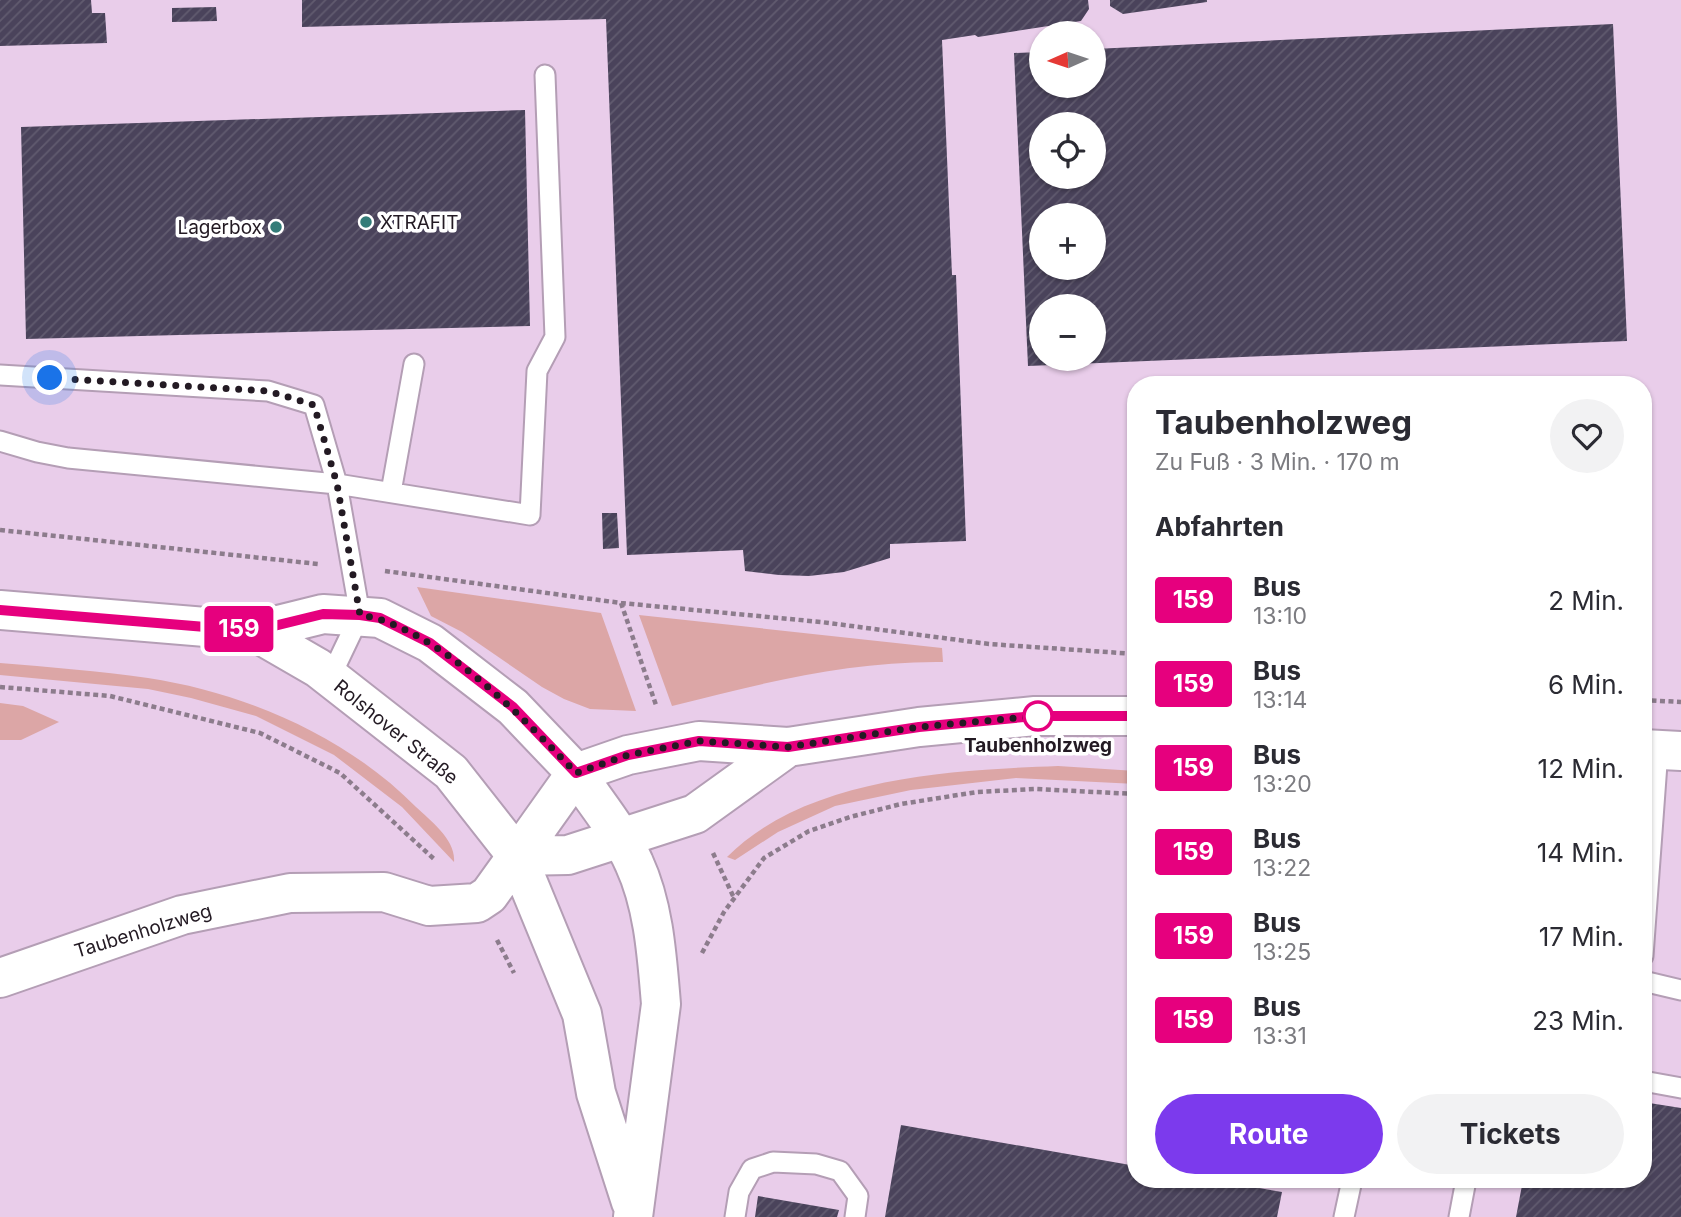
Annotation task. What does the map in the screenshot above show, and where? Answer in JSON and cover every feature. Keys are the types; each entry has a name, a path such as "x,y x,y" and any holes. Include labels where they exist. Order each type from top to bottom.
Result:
{"street":[{"name":"Rolshover Straße","path":"0,610 254,631 323,614 380,618 436,648 513,707 576,773 634,861 648,899 661,1004 633,1214"},
{"name":"Rolshover Straße","path":"254,631 330,678 451,772 517,856 582,1014 596,1093 633,1214"},
{"path":"517,856 576,773 628,755 699,741 788,747 919,727 1035,716 1127,716"},
{"path":"517,856 568,855 695,814 788,747"},
{"name":"Taubenholzweg","path":"0,978 182,915 290,893 384,892 429,906 477,903 489,895 517,856"}],"lane":[{"path":"0,441 68,458 337,484 530,515 537,371 555,337 545,75"},
{"path":"391,492 414,364"},
{"path":"0,375 268,391 314,405 337,484 360,615 330,678"},
{"path":"1652,853 1661,750"},
{"path":"1652,983 1681,990"},
{"path":"1652,1083 1681,1088"},
{"path":"736,1217 739,1192 752,1169 773,1162 816,1164 840,1171 858,1196 855,1217"},
{"path":"1344,1217 1350,1188"},
{"path":"1459,1217 1464,1188"}],"path":[{"path":"0,530 351,567 621,603 821,622 989,644 1127,653"},
{"path":"1652,700 1681,702"}],"shaded area":[{"path":"0,0 1681,0 1681,1217 0,1217"},
{"path":"417,587 601,613 636,711 590,709 542,687 462,632 431,616"},
{"path":"639,615 942,648 943,662 839,669 672,706"},
{"path":"0,663 111,673 185,685 221,694 293,722 358,759 388,782 429,818 447,839 454,854 454,862 402,807 334,755 256,716 148,689 0,675"},
{"path":"0,703 23,706 59,722 21,740 0,740"},
{"path":"1058,766 1127,770 1127,784 1016,778 911,790 835,806 778,832 735,860 727,857 760,830 797,810 838,794 928,775"}],"building":[{"path":"0,0 91,0 92,13 105,13 107,43 0,46"},
{"path":"302,0 1088,0 1089,9 1081,21 1029,21 1029,29 942,40 952,275 956,275 966,541 890,544 890,558 844,572 809,576 745,571 743,550 627,555 606,19 302,27"},
{"path":"1110,0 1207,2 1123,14 1110,6"},
{"path":"216,7 217,21 172,22 172,8"},
{"path":"1613,24 1627,341 1106,363 1106,294 1029,294 1028,366 1014,53 1029,52 1029,98 1106,98 1106,48"},
{"name":"Lagerbox","path":"525,110 530,326 26,339 21,127"},
{"path":"602,513 617,513 619,548 603,549"},
{"path":"1652,1103 1681,1108 1681,1217 1516,1217 1521,1188 1652,1188"},
{"path":"901,1125 1127,1164 1127,1188 1259,1188 1282,1192 1277,1217 885,1217"},
{"path":"758,1196 839,1210 837,1217 755,1217"}],"bus line":[{"name":"159","path":"0,610 254,631 323,614 380,618 430,643 513,707 576,773 628,755 699,741 788,747 919,727 1035,716 1127,716"}],"place":[{"name":"XTRAFIT","path":"366,222"},
{"name":"Lagerbox","path":"276,227"},
{"name":"Taubenholzweg","path":"1038,716"}],"route":[{"path":"50,378 268,391 314,405 337,484 360,615 380,618 430,643 513,707 576,773 628,755 699,741 788,747 919,727 1038,716"}]}
